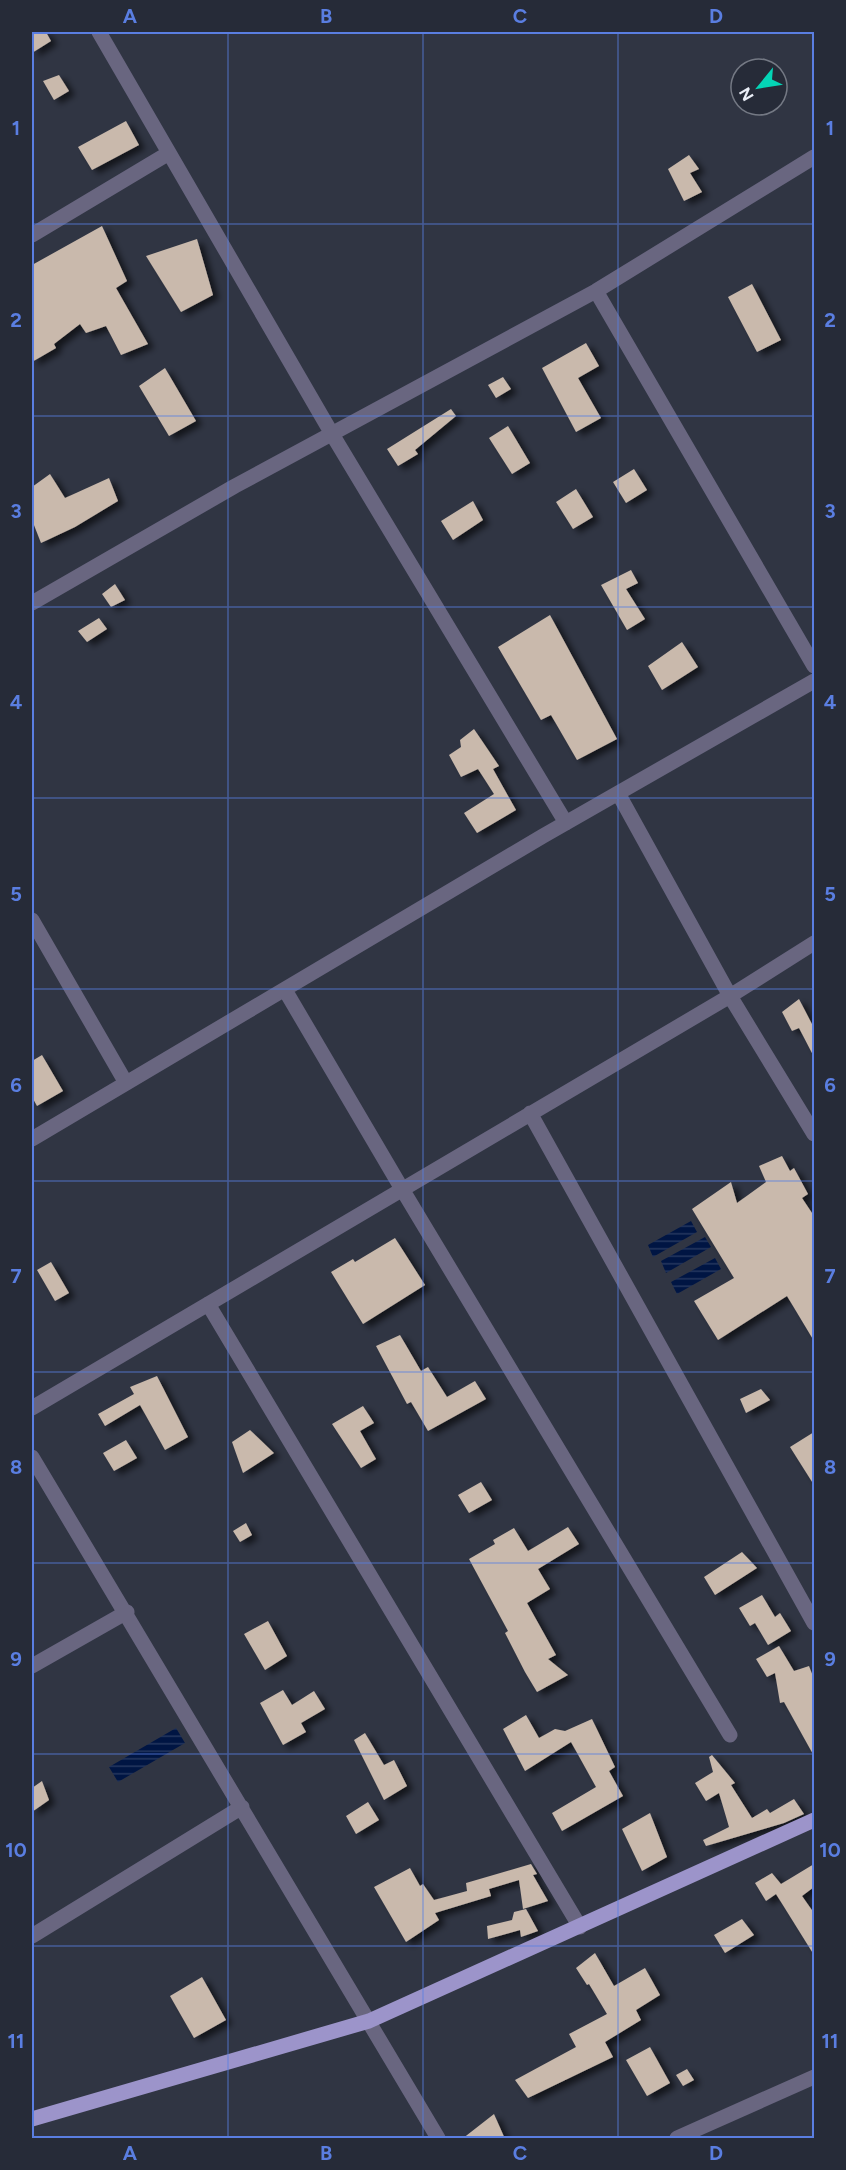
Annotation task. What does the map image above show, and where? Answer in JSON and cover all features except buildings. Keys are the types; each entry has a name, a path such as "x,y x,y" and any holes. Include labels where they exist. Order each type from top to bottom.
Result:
{"main road":[{"path":"32,2119 369,2021 814,1820"}],"street":[{"path":"99,32 333,434 566,823"},
{"path":"32,235 169,153"},
{"path":"32,603 333,434 596,291 814,157"},
{"path":"596,291 814,666"},
{"path":"32,1139 566,823 814,681"},
{"path":"618,793 730,996 814,1134"},
{"path":"32,920 126,1083"},
{"path":"32,1407 730,996 814,943"},
{"path":"285,990 730,1735"},
{"path":"530,1113 814,1623"},
{"path":"208,1304 580,1927"},
{"path":"32,1457 127,1612 438,2139"},
{"path":"32,1666 127,1612"},
{"path":"32,1936 242,1807"},
{"path":"677,2139 814,2077"}],"water":[{"path":"691,1221 697,1232 653,1257 648,1245"},
{"path":"705,1237 711,1247 666,1273 661,1261"},
{"path":"715,1258 721,1269 677,1294 671,1282"},
{"path":"176,1728 185,1743 118,1782 109,1767"}]}
